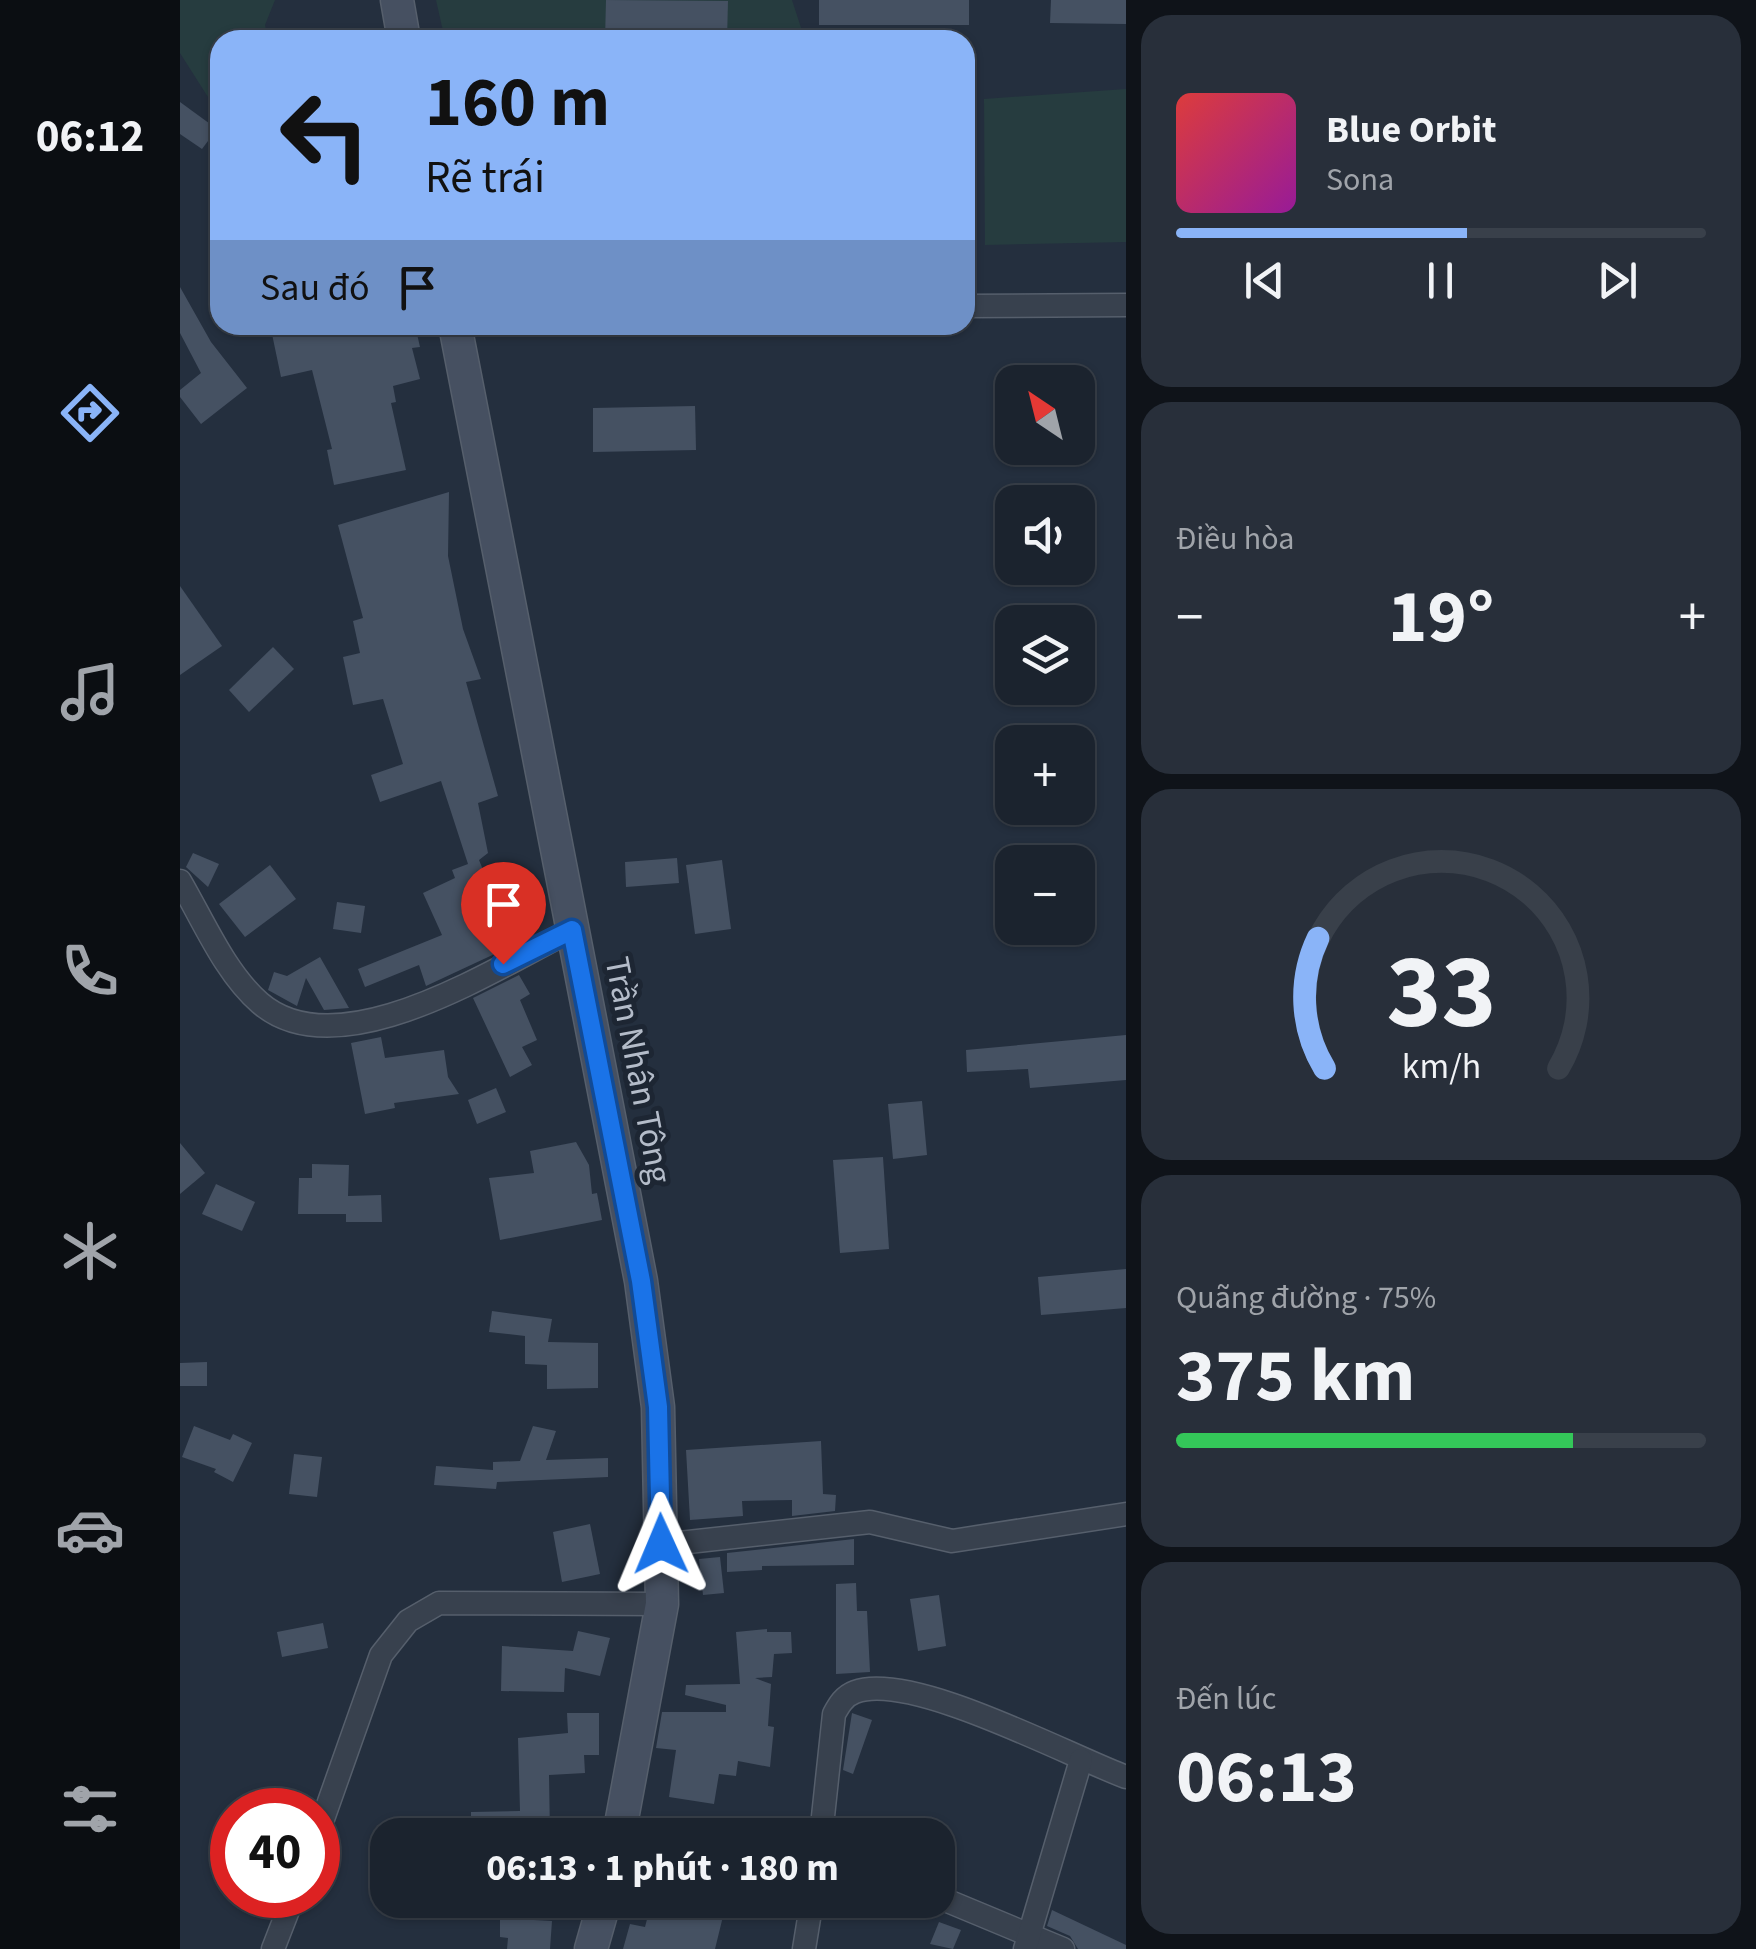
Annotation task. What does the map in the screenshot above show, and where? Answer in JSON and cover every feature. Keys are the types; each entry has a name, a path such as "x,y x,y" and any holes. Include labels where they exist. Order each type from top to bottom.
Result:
{"street":[{"path":"397,0 402,30"},
{"path":"975,306 1126,305"},
{"name":"Trần Nhân Tông","path":"457,335 641,1281 658,1407 662,1604 623,1818"},
{"path":"180,881 250,994 274,1014 317,1027 384,1018 572,930"},
{"path":"661,1544 870,1522 952,1541 1126,1514"},
{"path":"334,1788 381,1656 408,1621 439,1604 662,1604"},
{"path":"823,1818 834,1714 856,1691 884,1690 936,1698 1126,1777"},
{"path":"1027,1943 1081,1760"},
{"path":"955,1906 1027,1943 1063,1949"},
{"path":"274,1949 285,1918"},
{"path":"591,1949 600,1918"},
{"path":"804,1949 809,1918"}],"green space":[{"path":"180,0 275,0 266,30 210,30 210,100 180,53"},
{"path":"436,0 792,0 802,30 443,30"},
{"path":"1126,89 1126,242 985,245 984,99"}],"building":[{"path":"606,0 728,1 727,30 605,30"},
{"path":"819,0 969,0 969,25 819,25"},
{"path":"1051,0 1126,0 1126,24 1050,23"},
{"path":"180,102 210,124 210,138 202,149 180,134"},
{"path":"180,287 211,342 247,388 201,424 180,397 180,390 201,373 180,333"},
{"path":"272,335 417,335 420,347 412,348 420,379 393,386 396,402 391,403 406,470 334,485 327,450 332,449 312,370 281,377"},
{"path":"695,406 696,450 593,452 593,408"},
{"path":"449,492 448,556 463,629 481,679 466,682 498,796 478,803 488,853 479,860 498,906 484,911 501,951 426,986 419,965 365,987 358,969 442,935 423,893 455,878 452,870 468,864 441,781 380,802 371,775 403,764 383,699 353,705 343,657 360,653 353,621 363,618 338,525"},
{"path":"180,586 222,646 180,675"},
{"path":"273,647 294,669 249,712 229,690"},
{"path":"193,853 219,864 208,887 186,867"},
{"path":"677,858 679,883 626,887 625,862"},
{"path":"722,860 731,929 695,934 686,865"},
{"path":"270,865 296,899 245,937 219,904"},
{"path":"337,902 365,906 361,933 333,929"},
{"path":"320,957 349,1008 324,1010 306,978 297,1006 268,990 274,972 287,976"},
{"path":"519,975 530,994 520,1000 537,1040 522,1047 532,1065 510,1077 473,998"},
{"path":"1126,1035 1126,1080 1030,1088 1028,1069 967,1072 966,1050"},
{"path":"381,1037 385,1058 444,1050 448,1077 459,1094 394,1103 395,1108 365,1114 351,1043"},
{"path":"496,1088 506,1112 477,1124 468,1100"},
{"path":"922,1101 927,1155 893,1159 888,1104"},
{"path":"576,1142 589,1165 592,1194 597,1193 602,1220 500,1240 489,1178 534,1173 530,1151"},
{"path":"180,1143 205,1173 180,1194"},
{"path":"883,1157 889,1249 840,1253 833,1160"},
{"path":"312,1164 349,1165 348,1196 381,1195 382,1222 346,1222 346,1214 298,1214 299,1178 312,1178"},
{"path":"216,1184 255,1202 242,1231 202,1214"},
{"path":"1126,1269 1126,1308 1041,1315 1038,1277"},
{"path":"492,1311 552,1319 548,1342 598,1343 598,1388 547,1389 547,1365 525,1364 525,1336 489,1332"},
{"path":"207,1362 207,1386 180,1386 180,1363"},
{"path":"194,1426 230,1440 233,1434 252,1443 233,1482 214,1472 216,1469 182,1457"},
{"path":"533,1426 556,1431 546,1460 608,1458 608,1477 497,1482 496,1489 434,1485 436,1466 493,1470 493,1462 520,1461"},
{"path":"821,1441 823,1494 836,1495 835,1511 792,1516 792,1500 742,1501 743,1516 690,1520 686,1450"},
{"path":"294,1454 322,1457 317,1497 289,1494"},
{"path":"590,1524 600,1574 562,1582 553,1532"},
{"path":"854,1539 854,1565 762,1566 762,1570 727,1572 727,1553"},
{"path":"720,1557 724,1593 703,1595 699,1559"},
{"path":"856,1583 857,1611 867,1611 870,1672 836,1674 836,1584"},
{"path":"939,1595 946,1646 918,1651 910,1599"},
{"path":"323,1623 328,1648 282,1657 277,1632"},
{"path":"578,1631 610,1638 600,1676 565,1668 564,1692 501,1691 502,1646 573,1651"},
{"path":"736,1632 791,1632 792,1653 774,1654 772,1677 755,1678 771,1684 768,1726 774,1727 770,1767 738,1761 736,1776 719,1774 714,1804 669,1797 676,1750 656,1748 662,1712 726,1712 726,1705 685,1695 686,1685 740,1684"},
{"path":"567,1713 599,1713 599,1755 584,1755 585,1773 549,1775 550,1818 471,1818 471,1812 520,1811 518,1738 568,1733"},
{"path":"852,1713 872,1720 853,1774 843,1770"},
{"path":"1052,1910 1126,1945 1126,1949 1078,1949 1070,1936 1047,1926"},
{"path":"500,1918 552,1921 550,1949 507,1949 508,1938 500,1937"},
{"path":"647,1918 723,1918 715,1949 623,1949 630,1924 645,1927"},
{"path":"939,1922 961,1930 953,1949 930,1944"}],"route":[{"path":"503,964 572,930 641,1281 658,1407 661,1544"}]}
